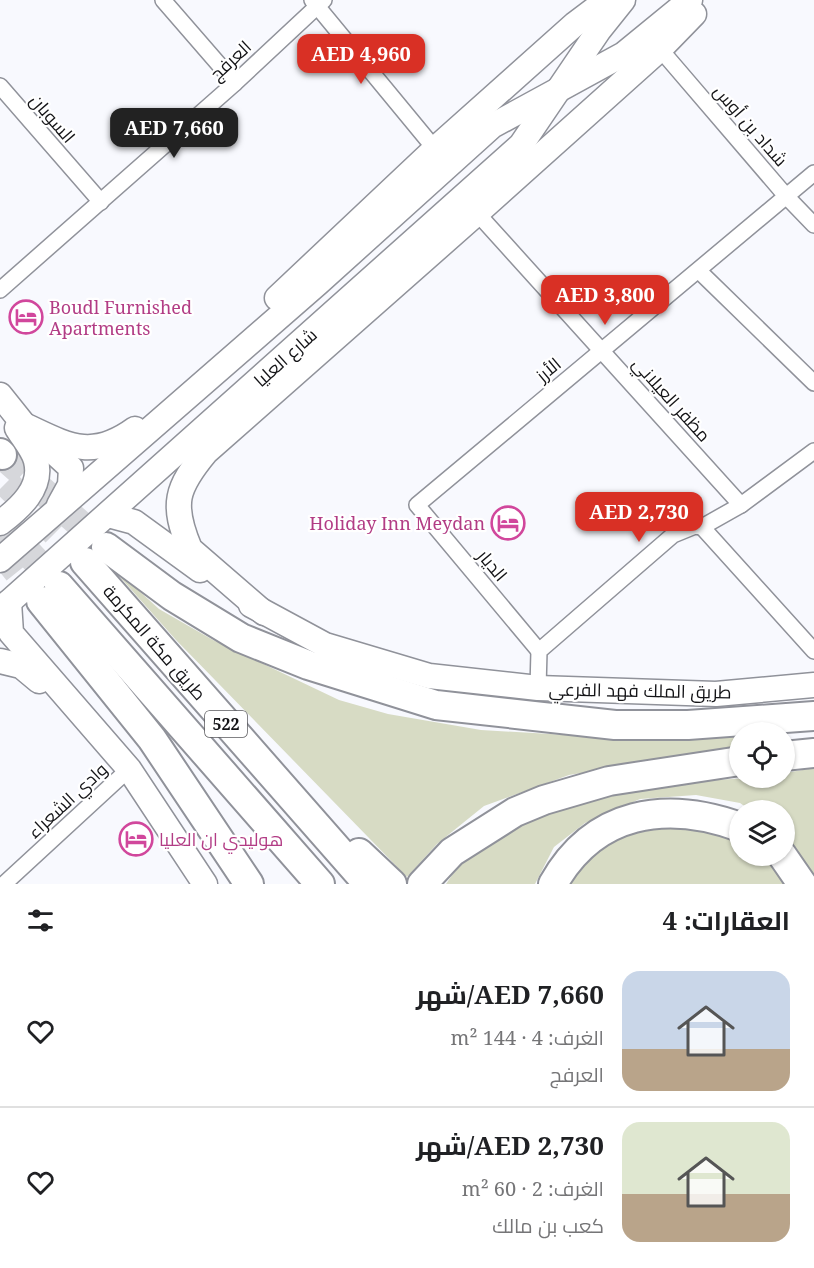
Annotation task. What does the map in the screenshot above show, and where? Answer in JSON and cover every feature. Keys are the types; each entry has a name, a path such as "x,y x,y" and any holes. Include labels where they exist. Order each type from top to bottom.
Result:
{"highway":[{"name":"طريق مكة المكرمة","path":"368,884 241,742 96,555 172,596 241,638 308,665 436,705 615,725 688,725 814,716"},
{"name":"طريق مكة المكرمة","path":"152,739 50,593 320,884"},
{"path":"152,739 249,884"},
{"path":"152,739 267,884"},
{"path":"241,742 392,884"},
{"path":"795,755 814,753"},
{"path":"423,881 452,852 515,812 553,797 609,781 729,763"},
{"path":"553,884 576,852 604,831 647,813 694,814 729,824"},
{"path":"790,866 802,884"}],"main road":[{"path":"24,425 71,447 105,446 122,438 195,375 435,149 575,24 607,0"},
{"name":"شارع العليا","path":"5,606 521,145 623,0"},
{"name":"شارع العليا","path":"0,560 492,126 624,54 690,0"},
{"path":"264,613 190,549 184,535 178,500 185,477 207,452 660,49 707,0"},
{"path":"0,395 24,425 70,468 70,485 56,512"},
{"path":"0,404 36,462 34,490 14,513 0,523"},
{"path":"108,515 134,522 182,558 264,613"},
{"path":"5,606 11,633 129,768 205,884"},
{"name":"طريق الملك فهد الفرعي","path":"264,613 325,645 429,676 538,688 716,694 814,685"},
{"path":"0,661 21,666 91,724"}],"street":[{"path":"163,0 235,83"},
{"path":"318,2 435,149"},
{"name":"العرفج","path":"0,290 235,83 318,2"},
{"name":"شداد بن أوس","path":"660,49 786,196 814,225"},
{"name":"السوبان","path":"0,86 101,202"},
{"name":"الأرز","path":"417,505 814,173"},
{"name":"مظفر العيلاني","path":"477,213 741,505"},
{"path":"699,271 814,383"},
{"path":"538,688 539,651 673,535 695,526 702,527 741,505 814,451"},
{"name":"الديار","path":"417,505 539,651"},
{"path":"702,527 814,651"},
{"name":"وادي الشعراء","path":"4,884 129,768"}],"green space":[{"path":"104,559 159,609 213,640 339,700 388,714 481,730 669,741 729,738 729,749 569,775 484,806 437,844 407,877 176,640"},
{"path":"814,768 814,879 795,848 795,800 729,801 696,795 640,799 585,823 554,847 535,884 446,884 472,855 508,831 552,813 600,799 651,788 700,782 729,779 729,788 795,788 795,771"},
{"path":"647,819 729,831 729,866 777,866 791,884 560,884 577,860"}],"tunnel":[{"path":"2,455 106,547"},
{"path":"6,483 85,562"},
{"path":"0,522 59,586"},
{"path":"0,550 41,601"}],"place":[{"name":"Boudl Furnished Apartments","path":"26,317"},
{"name":"Holiday Inn Meydan","path":"508,523"},
{"name":"هوليدي ان العليا","path":"136,839"}]}
